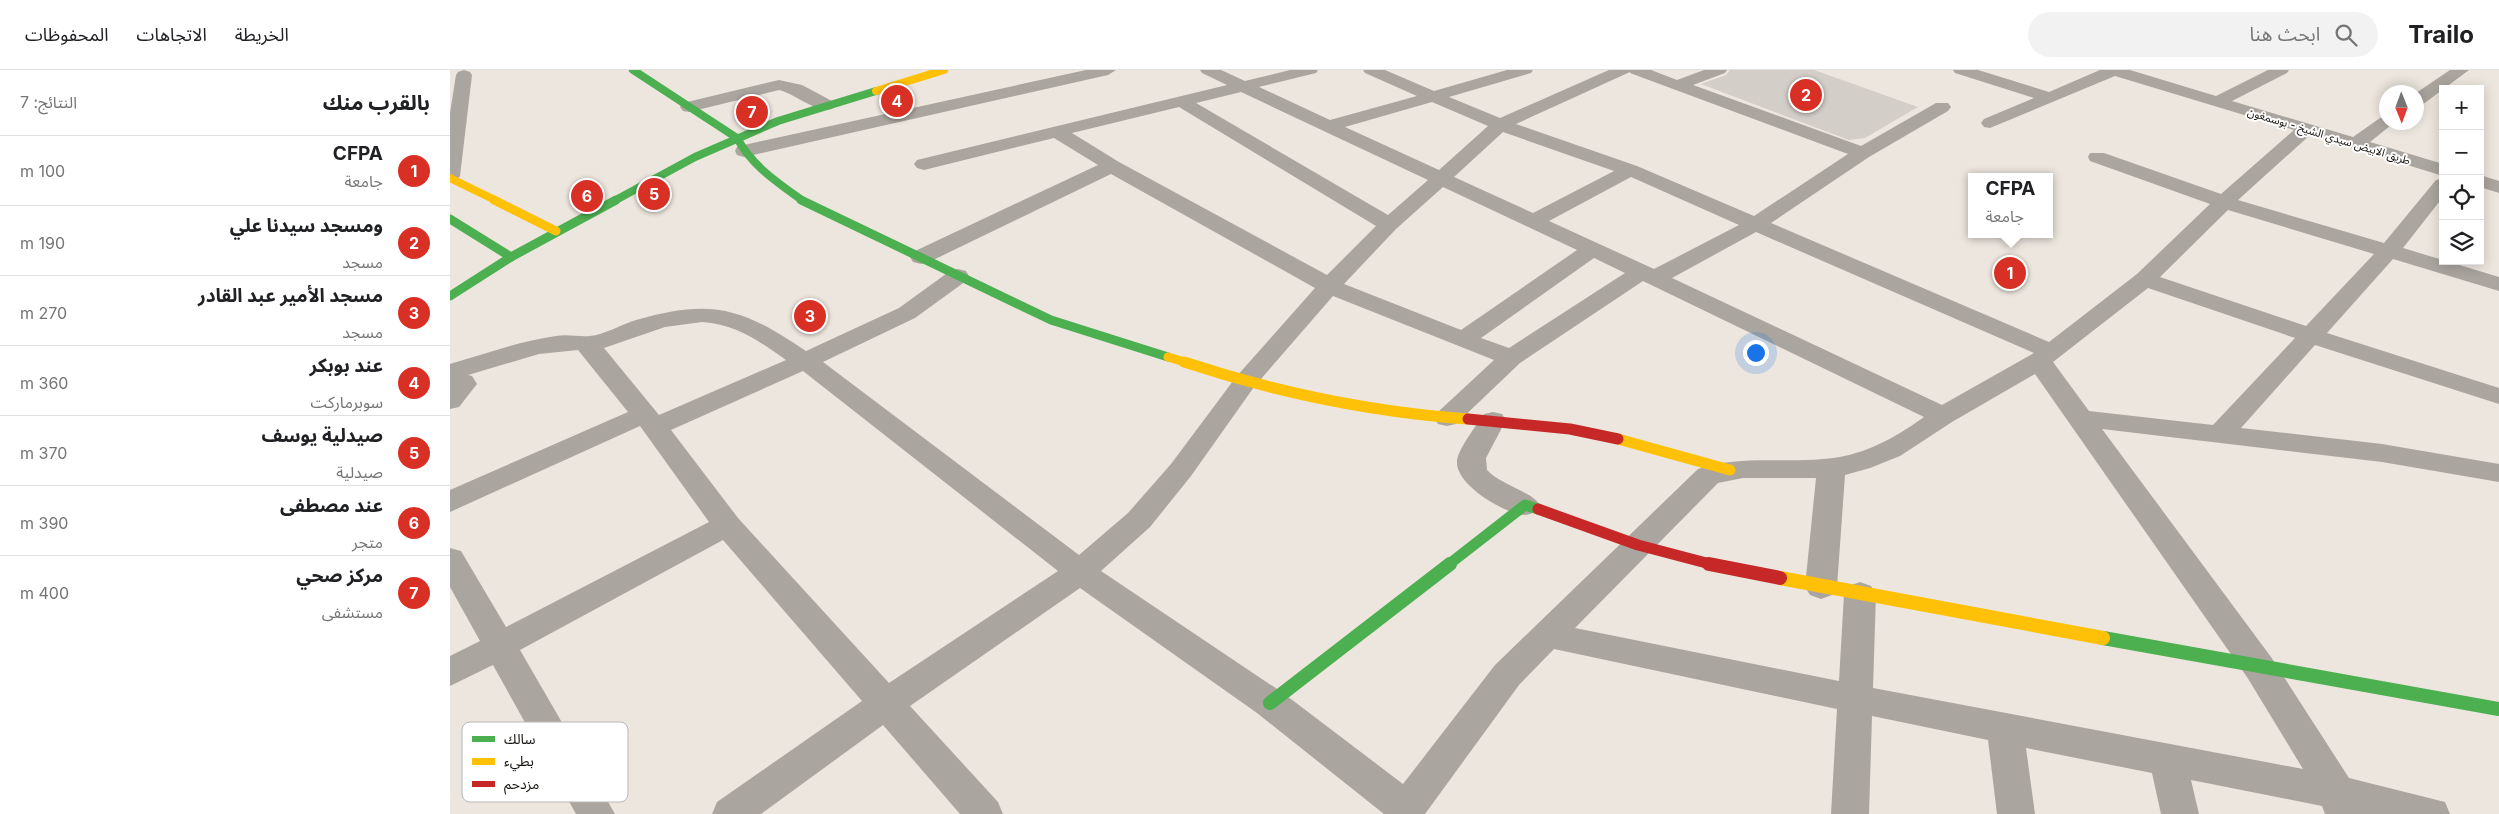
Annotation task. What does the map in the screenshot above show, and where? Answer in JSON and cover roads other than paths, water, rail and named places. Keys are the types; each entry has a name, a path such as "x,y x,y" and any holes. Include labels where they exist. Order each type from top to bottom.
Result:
{"street":[{"path":"635,70 740,144 760,170 804,202 1051,320 1246,382 1373,408 1447,418 1493,420 1599,434 1730,470"},
{"path":"740,144 778,121 944,70"},
{"path":"450,296 556,231 695,157 740,144 1108,70"},
{"path":"1208,70 1649,275 1943,416"},
{"path":"924,164 1310,70"},
{"path":"1371,70 1436,96 1500,125 1630,170 2046,356 2082,418 2259,667 2340,803"},
{"path":"1329,126 1525,70"},
{"path":"732,814 887,703 1080,572 1139,520 1181,470 1246,382 1329,286 1389,225 1500,125 1623,70"},
{"path":"1636,70 1862,152"},
{"path":"1678,86 1719,70"},
{"path":"1961,70 2048,97"},
{"path":"1990,123 2113,70"},
{"name":"طريق الابيض سيدي الشيخ - بوسمغون","path":"2113,70 2439,169"},
{"name":"طريق الابيض سيدي الشيخ - بوسمغون","path":"2216,102 2281,70"},
{"path":"2424,95 2461,70"},
{"path":"464,75 450,177 556,231"},
{"path":"689,107 779,86 796,89 826,105"},
{"path":"1181,101 1389,225"},
{"path":"1447,418 1511,358 1649,275 1754,225 1862,152 1942,107"},
{"path":"2355,144 2379,127"},
{"path":"450,372 555,344 576,341 590,345 654,322 693,317 720,317 748,325 805,361 1080,572 1270,703 1405,811 1507,675 1702,480 1714,474 1730,470 1831,468 1866,460 1898,446 1943,416 2046,356 2145,279 2224,202 2306,128"},
{"path":"1055,131 1112,166 1329,286 1511,358"},
{"path":"2097,157 2224,202 2499,284"},
{"path":"921,258 1112,166"},
{"path":"1532,222 1630,170"},
{"path":"2484,182 2499,187"},
{"path":"2220,434 2390,250 2439,189"},
{"path":"478,208 497,201"},
{"path":"453,217 511,257"},
{"path":"1463,339 1593,249"},
{"path":"450,502 805,361 907,313 958,276"},
{"path":"2145,279 2311,336 2499,396"},
{"path":"590,345 650,421 727,525 984,814"},
{"path":"450,379 463,381 464,384 450,401"},
{"path":"2082,418 2414,458 2499,473"},
{"path":"1493,420 1471,461 1472,469 1489,487 1525,505 1638,545 1726,568 1821,587 2499,709"},
{"path":"1821,587 1831,468"},
{"path":"1270,703 1525,505"},
{"path":"450,672 727,525"},
{"path":"450,559 543,722"},
{"path":"1850,814 1860,594"},
{"path":"1547,635 2005,729 2168,760 2340,803 2432,814"},
{"path":"2005,729 2016,814"},
{"path":"2168,760 2180,814"},
{"path":"589,802 596,814"}],"place":[{"name":"ومسجد سيدنا علي","path":"1806,95"},
{"name":"عند بوبكر","path":"897,101"},
{"name":"مركز صحي","path":"752,112"},
{"name":"صيدلية يوسف","path":"654,194"},
{"name":"عند مصطفى","path":"587,196"},
{"name":"CFPA","path":"2010,273"},
{"name":"مسجد الأمير عبد القادر","path":"810,316"}]}
